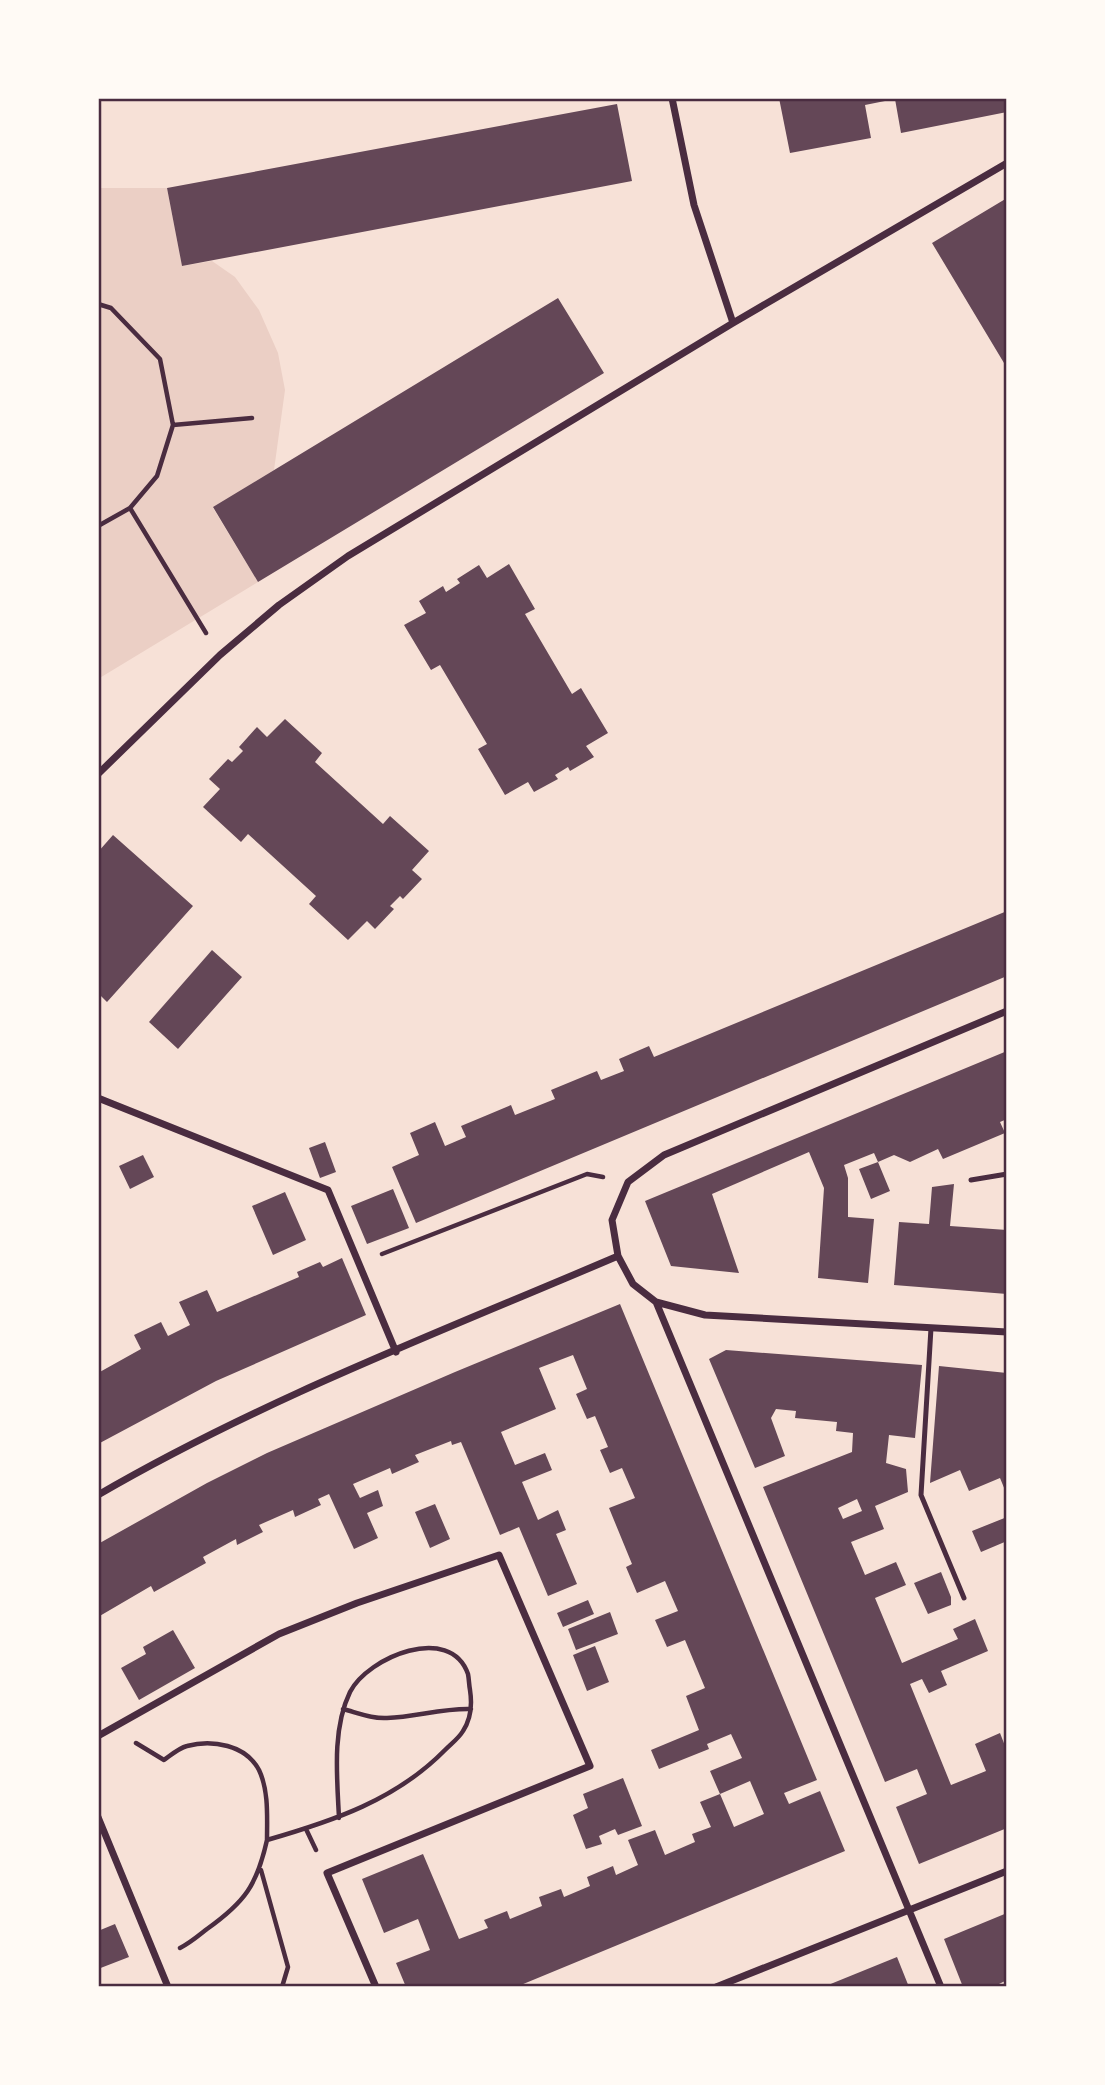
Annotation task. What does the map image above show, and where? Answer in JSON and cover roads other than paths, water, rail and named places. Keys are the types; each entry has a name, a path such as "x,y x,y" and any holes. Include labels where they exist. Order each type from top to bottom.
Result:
{"street":[{"path":"672,98 694,205 733,323"},
{"path":"100,770 220,655 279,605 348,556 733,323 1007,163"},
{"path":"1007,1011 664,1155 628,1182 612,1220 618,1256 633,1284 656,1302 705,1315 1007,1332"},
{"path":"98,1098 328,1190 396,1352"},
{"path":"98,1494 276,1402 618,1256"},
{"path":"656,1302 941,1987"},
{"path":"98,1736 279,1634 357,1603 499,1555 590,1766 327,1873 376,1987"},
{"path":"98,1817 168,1985 157,1987"},
{"path":"716,1987 1007,1871"}],"lane":[{"path":"971,1180 1007,1174"},
{"path":"931,1328 921,1494 964,1598"}]}
